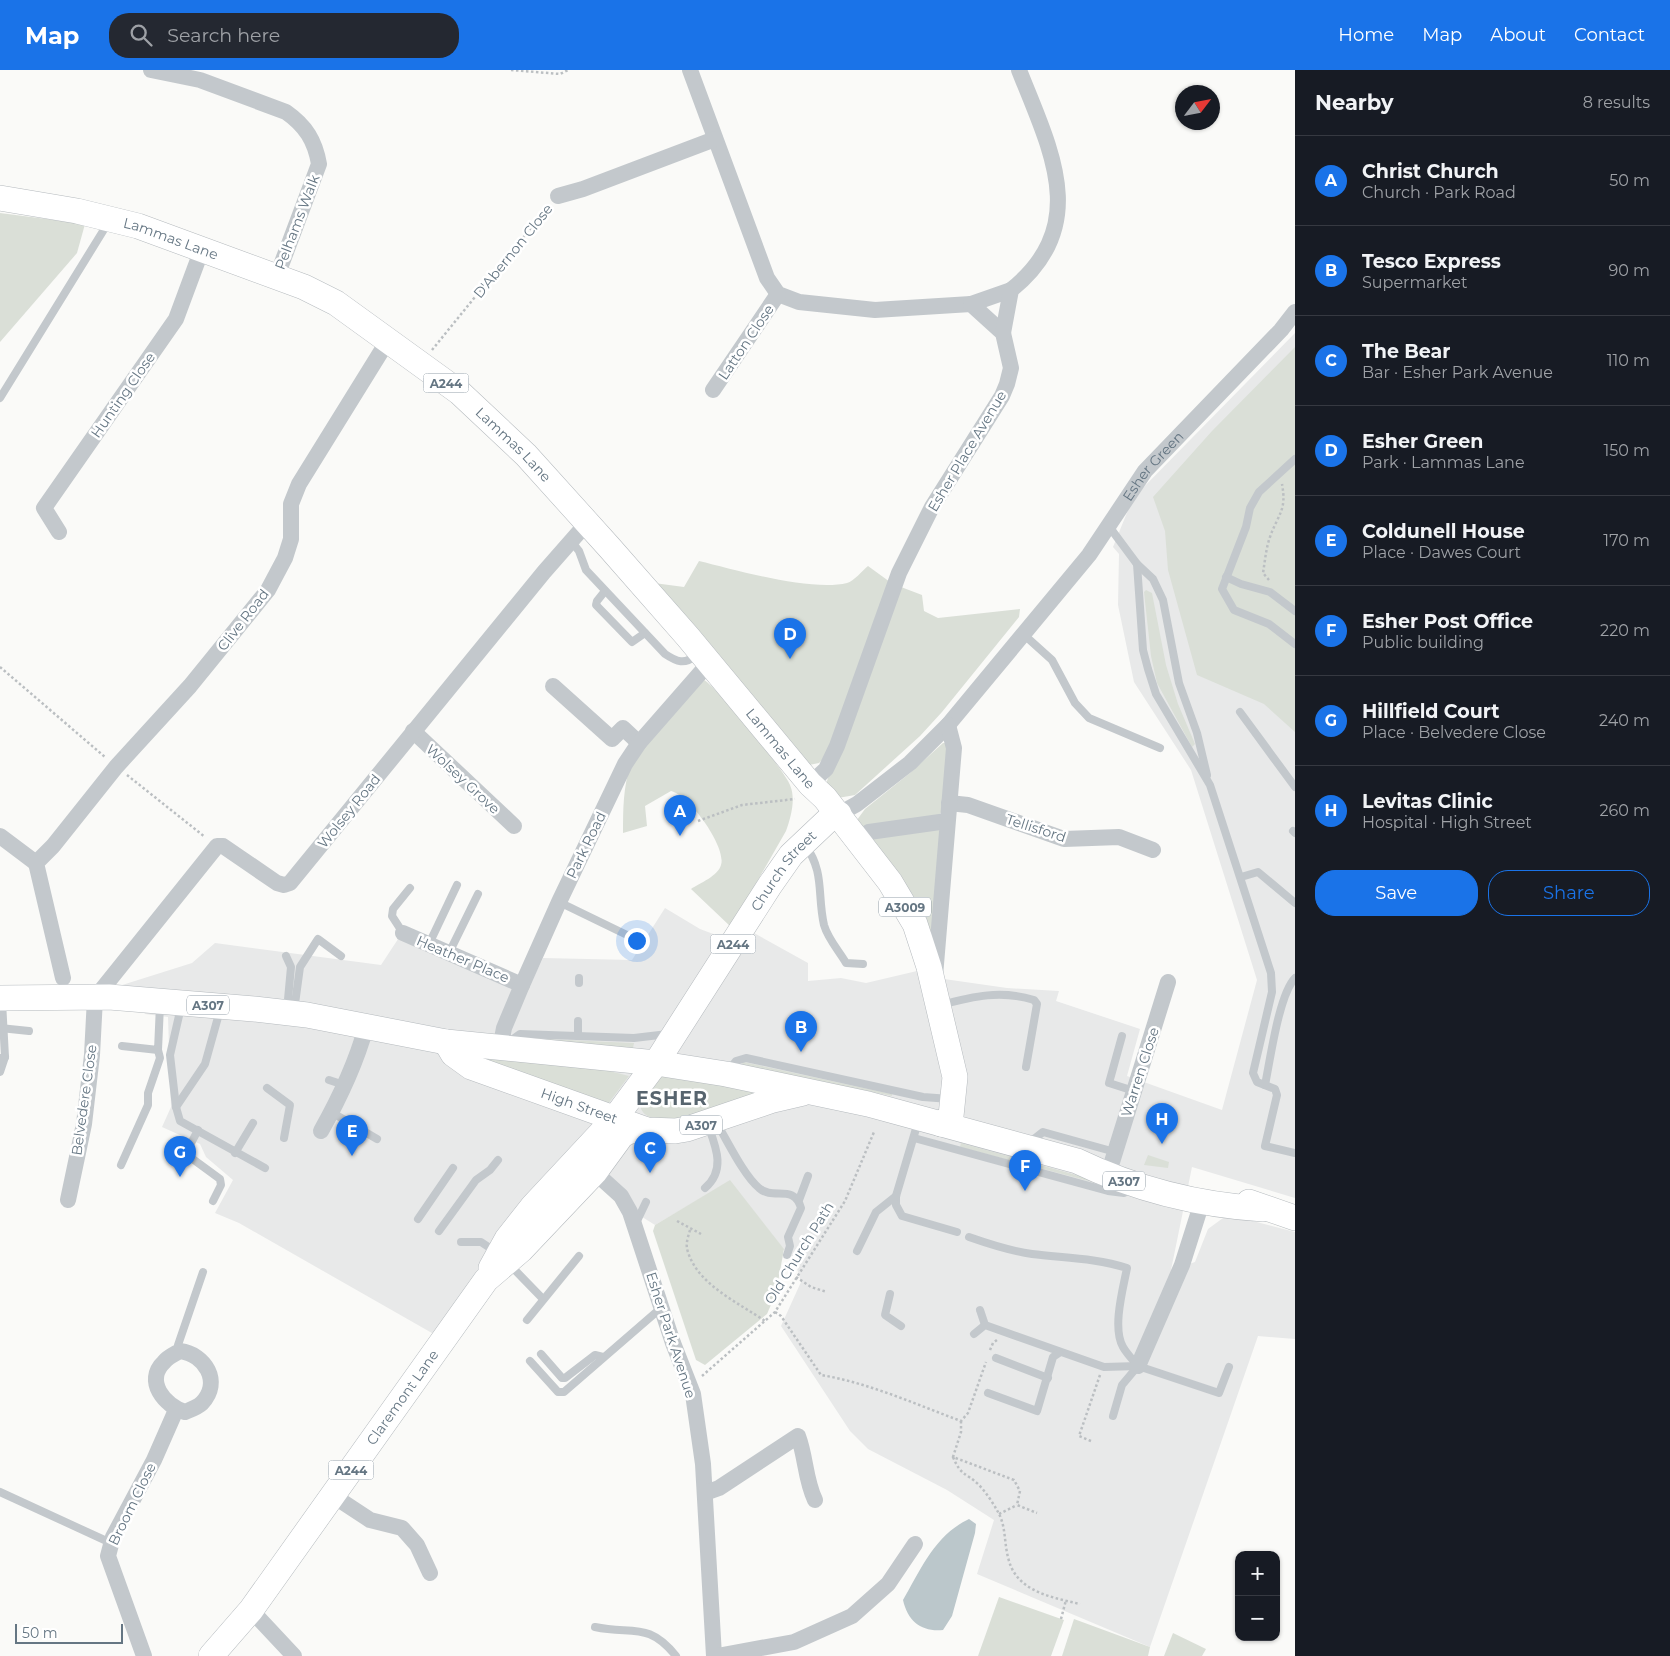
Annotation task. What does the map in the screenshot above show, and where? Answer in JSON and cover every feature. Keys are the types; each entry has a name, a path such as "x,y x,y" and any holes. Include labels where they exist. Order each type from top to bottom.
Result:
{"main road":[{"name":"Lammas Lane","path":"0,198 76,211 109,221 138,226 304,287 336,304 459,392 496,425 578,532 705,658 802,792 825,798 838,814"},
{"name":"A244","path":"802,792 813,812 804,844"},
{"name":"A3009","path":"838,814 890,882 915,924 936,995 954,1089 982,1134"},
{"name":"Church Street","path":"656,1063 770,885 791,856 828,820 838,814"},
{"path":"804,844 827,838 857,839"},
{"name":"A307","path":"1,998 66,988 102,998"},
{"name":"High Street","path":"102,998 222,1006 290,1013 446,1042 500,1049 656,1063 726,1074 910,1112 1077,1161 1101,1173 1134,1184 1204,1194"},
{"name":"High Street","path":"446,1042 460,1061 471,1067 647,1130 675,1131 711,1122 773,1100 810,1091"},
{"name":"Claremont Lane","path":"586,1165 615,1118 656,1063"},
{"path":"910,1112 951,1116 954,1089"},
{"name":"Claremont Lane","path":"211,1656 251,1610 503,1258 586,1165 622,1135 630,1131 647,1130"},
{"name":"High Street","path":"1077,1161 1114,1157 1204,1194"},
{"name":"A307","path":"1204,1194 1226,1206 1264,1208 1295,1218"}],"street":[{"name":"Pelhams Walk","path":"151,70 200,80 286,112 309,133 316,147 319,164 277,276"},
{"path":"690,70 767,278 778,294 799,302 875,310 971,304 1011,290 1029,275 1045,255 1054,230 1058,203 1057,181 1050,149 1019,70"},
{"name":"D'Abernon Close","path":"558,196 583,189 714,139"},
{"name":"Hunting Close","path":"59,532 44,508 176,319 202,249"},
{"path":"1003,333 1011,290"},
{"name":"Latton Close","path":"713,390 778,294"},
{"path":"971,304 1003,333"},
{"name":"Esher Green","path":"838,814 857,804 910,763 948,725 1022,633 1089,555 1145,471 1281,330 1295,312"},
{"name":"Esher Place Avenue","path":"802,792 826,769 837,746 899,573 932,507 1002,396 1011,368 1003,333"},
{"name":"Clive Road","path":"36,863 53,846 116,767 190,686 268,590 285,558 291,539 291,504 299,484 387,342"},
{"name":"Wolsey Road","path":"102,998 217,846 223,846 276,883 290,884 413,731 578,532"},
{"name":"Park Road","path":"500,1049 504,1028 522,985 559,902 625,764 705,658"},
{"path":"553,686 612,739 623,728 639,743"},
{"path":"936,995 947,821 954,748 948,725"},
{"name":"Wolsey Grove","path":"413,731 514,826"},
{"name":"Tellisford","path":"949,803 968,805 1064,839 1119,837 1153,850"},
{"path":"857,839 870,832 947,821"},
{"path":"0,836 36,863 66,988"},
{"name":"Heather Place","path":"403,933 522,985"},
{"name":"Warren Close","path":"1114,1157 1168,982"},
{"name":"Belvedere Close","path":"68,1200 84,1124 92,1055 102,998"},
{"path":"321,1131 332,1112 336,1082 366,1027"},
{"name":"Esher Park Avenue","path":"586,1165 609,1184 627,1204 661,1308 689,1383 703,1464 716,1656"},
{"path":"1138,1366 1182,1265 1204,1194"},
{"path":"180,1351 190,1352 206,1364 210,1374 208,1393 202,1403 185,1412 176,1410 165,1402 157,1388 156,1373 163,1362 180,1351"},
{"name":"Broom Close","path":"144,1656 108,1556 111,1543 154,1460 176,1410"},
{"path":"704,1493 719,1488 802,1432 808,1483 815,1500"},
{"path":"332,1495 370,1520 402,1528 417,1545 430,1574"},
{"path":"716,1656 794,1642 852,1616 888,1584 916,1544"},
{"path":"251,1610 294,1656"}],"lane":[{"path":"0,398 109,221"},
{"path":"1295,459 1259,492 1250,508 1246,527 1222,590 1234,610 1269,624 1295,644"},
{"path":"1108,525 1138,564 1154,579 1163,600 1178,683 1197,733 1210,785 1273,982 1253,1074 1258,1082 1275,1090 1277,1095 1264,1146 1295,1153"},
{"path":"578,532 579,551 586,570 664,654 675,661 684,662 705,658"},
{"path":"1138,564 1144,650 1156,694 1210,785"},
{"path":"1226,577 1241,584 1270,592 1295,611"},
{"path":"605,590 597,600 596,605 632,642 645,633"},
{"path":"1022,633 1052,660 1075,703 1090,718 1160,748"},
{"path":"1240,712 1295,787"},
{"path":"804,844 816,862 820,875 820,899 824,926 828,935 846,963 863,964"},
{"path":"1241,878 1258,872 1295,903"},
{"path":"429,944 456,885"},
{"path":"403,933 392,916 393,909 410,888"},
{"path":"450,953 478,894"},
{"path":"559,902 627,935 634,937 640,933"},
{"path":"290,1013 300,968 318,939 341,956"},
{"path":"286,956 291,967 290,1013"},
{"path":"1265,1085 1280,1013 1290,983 1295,978"},
{"path":"936,995 1011,994 1034,1000 1037,1004 1026,1067"},
{"path":"0,1072 2,1057 1,998"},
{"path":"121,1165 148,1105 148,1093 160,1058 158,1050 171,1002"},
{"path":"171,1002 170,1055 176,1106 180,1121 264,1168"},
{"path":"176,1106 205,1064 222,1006"},
{"path":"578,1021 578,1035"},
{"path":"1,1028 29,1031"},
{"path":"500,1049 520,1034 634,1038 675,1033"},
{"path":"1122,1036 1109,1083 1134,1091"},
{"path":"122,1046 158,1050"},
{"name":"High Street","path":"726,1074 736,1061 746,1058 910,1112 1108,1191 1124,1193 1134,1184"},
{"path":"266,1088 290,1105 284,1138"},
{"name":"High Street","path":"910,1112 935,1098 944,1097 954,1089"},
{"path":"332,1112 377,1139"},
{"path":"910,1112 896,1205 902,1216 957,1232"},
{"path":"705,1188 715,1176 718,1164 711,1122"},
{"path":"711,1122 760,1189 773,1194 793,1195 799,1200"},
{"path":"235,1153 252,1123"},
{"path":"198,1130 188,1149 190,1156 220,1179 222,1185 213,1201"},
{"name":"High Street","path":"1026,1146 1043,1132 1114,1157"},
{"path":"439,1231 476,1180 490,1170 498,1160"},
{"path":"418,1218 453,1168"},
{"path":"787,1255 790,1246 788,1237 801,1208 799,1200 808,1176"},
{"path":"857,1252 876,1212 896,1196"},
{"path":"635,1225 646,1202"},
{"path":"969,1237 1031,1254 1104,1261 1127,1268 1121,1299 1118,1336 1122,1347 1138,1366"},
{"path":"461,1242 481,1242 503,1258 543,1299"},
{"path":"527,1320 579,1256"},
{"path":"180,1351 178,1345 203,1272"},
{"path":"890,1294 884,1316 902,1326"},
{"path":"530,1361 558,1392 564,1392 661,1308"},
{"path":"980,1310 985,1325"},
{"path":"985,1325 1059,1353 1110,1368 1138,1366 1219,1393 1229,1367"},
{"path":"974,1334 985,1325"},
{"path":"988,1393 1038,1411 1053,1357 1059,1353"},
{"path":"542,1354 562,1378 566,1378 589,1358 595,1355 603,1357"},
{"path":"996,1358 1048,1378"},
{"path":"1113,1416 1122,1385 1138,1366"},
{"path":"0,1492 111,1543"},
{"path":"595,1627 643,1631 667,1644 676,1656"}],"path":[{"path":"511,70 560,74 568,70"},
{"name":"D'Abernon Close","path":"420,365 558,196"},
{"path":"1270,582 1264,573 1269,539 1282,514 1284,497 1281,473"},
{"path":"698,821 742,805 802,792"},
{"name":"Old Church Path","path":"689,1383 700,1377 775,1312 844,1200 874,1132"},
{"path":"676,1220 690,1230 701,1234"},
{"path":"690,1230 687,1251 695,1267 710,1283 765,1321"},
{"path":"796,1277 811,1287 827,1292"},
{"path":"775,1312 781,1316 821,1375 879,1390 961,1421"},
{"path":"989,1352 992,1343 999,1339"},
{"path":"986,1361 968,1413 961,1421 961,1432 953,1457 958,1469 977,1484 999,1514 1008,1558 1015,1575 1025,1586 1080,1604"},
{"path":"1090,1440 1078,1436 1100,1374 1092,1372"},
{"path":"953,1457 1014,1480 1020,1490 1016,1505 999,1514"},
{"path":"1016,1505 1037,1513"},
{"path":"1061,1619 1066,1600"}],"shaded area":[{"path":"0,213 85,224 77,253 0,342"},
{"path":"1295,333 1295,1198 1192,1167 1171,1270 1195,1262 1208,1229 1223,1218 1241,1218 1295,1232 1295,1339 1258,1336 1150,1647 977,1574 994,1520 947,1490 868,1449 850,1431 781,1326 801,1282 796,1265 730,1181 655,1225 623,1205 594,1182 494,1286 453,1345 239,1223 215,1213 233,1180 206,1157 200,1144 162,1127 171,1107 168,1017 145,1014 119,986 192,963 215,943 381,965 404,930 532,981 543,958 632,960 665,908 700,929 724,938 754,933 808,963 808,981 841,978 866,983 917,971 944,979 1007,988 1059,991 1056,1001 1140,1029 1127,1076 1222,1110 1257,980 1191,770 1134,682 1118,605 1119,554 1113,547 1133,498"},
{"path":"1295,347 1295,732 1264,704 1197,675 1168,570 1165,531 1153,497 1212,431"},
{"path":"699,561 774,579 814,585 850,582 868,566 890,582 826,756 819,763 809,765 654,583 684,587"},
{"path":"901,587 922,595 924,611 938,618 1020,609 1019,617 942,712 920,736 855,795 838,798 826,786 827,781"},
{"path":"1146,590 1152,593 1166,665 1178,704 1195,744 1192,747 1157,683 1151,656 1144,592"},
{"path":"704,680 722,697 764,747 790,785 793,796 791,814 786,831 731,927 691,889 716,873 721,865 721,857 713,835 705,823 696,811 679,795 671,791 645,806 647,826 623,833 625,789 628,772 636,754 654,732"},
{"path":"943,743 947,743 942,811 939,815 864,830 857,820 865,809 910,773"},
{"path":"937,828 940,831 934,960 870,839"},
{"path":"523,1038 634,1043 633,1048 615,1048"},
{"path":"471,1053 586,1065 629,1076 608,1104 514,1073"},
{"path":"744,1062 892,1094 892,1096 740,1065"},
{"path":"665,1076 751,1088 755,1093 752,1097 689,1116 655,1119 644,1114 640,1103 660,1077"},
{"path":"961,1143 1123,1188 1122,1190 960,1147"},
{"path":"1148,1155 1169,1162 1168,1168 1144,1165"},
{"path":"730,1180 784,1249 776,1293 767,1314 705,1365 696,1360 653,1231 655,1225"},
{"path":"969,1519 976,1524 975,1533 952,1616 943,1630 922,1627 912,1620 903,1600 938,1543 957,1526"},
{"path":"999,1597 1064,1620 1051,1656 978,1656"},
{"path":"1074,1619 1150,1647 1148,1656 1062,1656"},
{"path":"1173,1633 1206,1649 1202,1656 1164,1656"}],"place":[{"name":"Esher Green","path":"790,659"},
{"name":"Christ Church","path":"680,836"},
{"name":"Tesco Express","path":"801,1052"},
{"name":"Levitas Clinic","path":"1162,1144"},
{"name":"Coldunell House","path":"352,1156"},
{"name":"The Bear","path":"650,1173"},
{"name":"Hillfield Court","path":"180,1177"},
{"name":"Esher Post Office","path":"1025,1191"}],"district":[{"name":"ESHER","path":"672,1098"}]}
